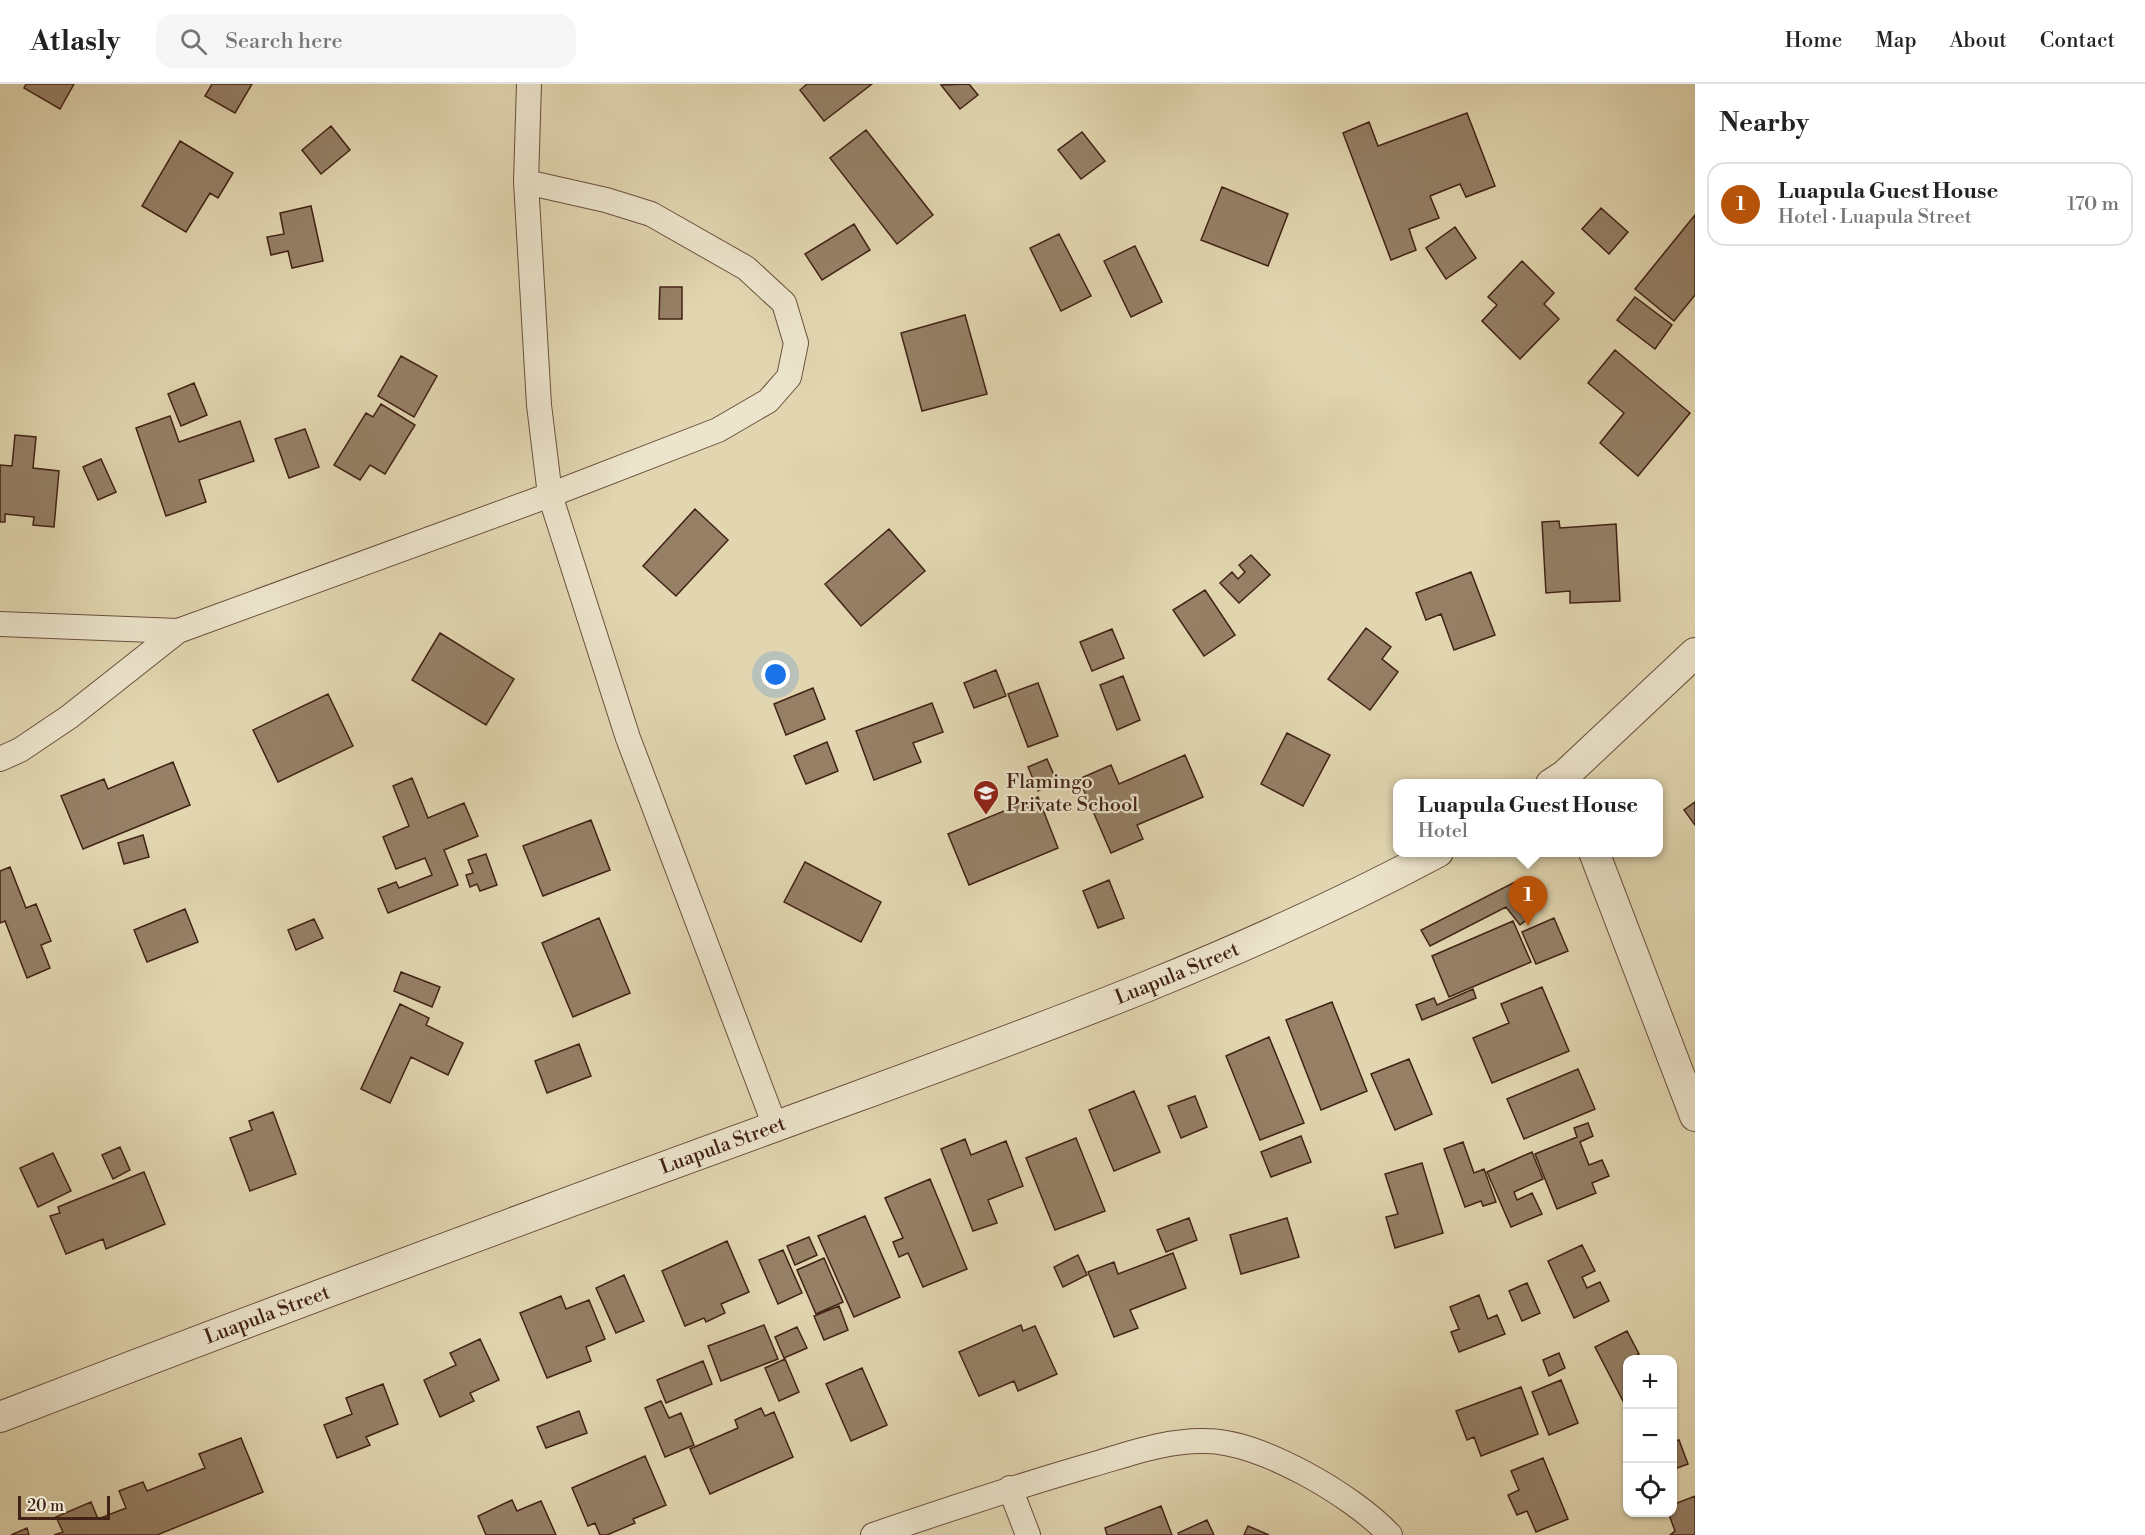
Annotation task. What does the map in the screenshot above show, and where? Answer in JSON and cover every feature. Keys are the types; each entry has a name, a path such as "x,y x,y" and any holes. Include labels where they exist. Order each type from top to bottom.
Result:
{"street":[{"path":"529,84 526,182 539,405 550,495 628,738 776,1126"},
{"path":"0,759 20,750 69,717 178,631 550,495 718,430 768,402 789,377 796,343 784,303 746,267 651,214 606,200 526,182"},
{"path":"0,624 178,631"},
{"path":"1563,779 1695,653"},
{"name":"Luapula Street","path":"0,1417 380,1270 996,1046 1216,958 1354,897 1429,857"},
{"path":"1596,857 1695,1116"},
{"path":"873,1535 1010,1488 1168,1443 1208,1440 1245,1448 1297,1469 1342,1495 1379,1523 1390,1535"},
{"path":"1010,1488 1028,1535"}],"building":[{"path":"26,84 74,84 60,109 24,88"},
{"path":"212,84 252,84 235,113 205,96"},
{"path":"807,84 872,84 824,121 800,90"},
{"path":"969,84 978,95 960,109 941,85"},
{"path":"1467,113 1495,186 1466,197 1460,184 1430,196 1439,218 1409,229 1416,250 1391,260 1343,133 1369,122 1378,146"},
{"path":"331,126 350,150 321,174 302,150"},
{"path":"866,130 933,215 897,244 830,158"},
{"path":"1082,132 1105,161 1081,179 1058,150"},
{"path":"180,141 233,173 218,198 210,193 186,232 142,206"},
{"path":"1222,187 1288,214 1268,266 1201,240"},
{"path":"311,206 323,261 292,268 288,251 271,255 267,237 284,234 280,213"},
{"path":"1601,208 1628,232 1609,254 1582,229"},
{"path":"1695,215 1695,295 1674,321 1635,289"},
{"path":"854,224 870,250 822,280 805,254"},
{"path":"1455,227 1476,258 1446,279 1426,248"},
{"path":"1059,234 1091,296 1061,311 1030,248"},
{"path":"1135,246 1162,302 1131,317 1104,261"},
{"path":"1522,261 1554,293 1544,304 1559,319 1520,359 1482,321 1497,305 1488,297"},
{"path":"660,287 682,287 682,319 659,319"},
{"path":"1635,297 1672,325 1655,349 1617,320"},
{"path":"965,315 987,394 922,411 901,333"},
{"path":"1615,350 1690,413 1638,476 1600,443 1624,413 1588,383"},
{"path":"401,356 437,376 414,417 378,396"},
{"path":"194,383 207,415 181,426 168,394"},
{"path":"381,404 415,425 385,474 370,465 360,480 334,465 366,413 373,417"},
{"path":"170,416 179,442 240,421 254,461 199,480 206,502 166,516 136,428"},
{"path":"305,429 319,467 289,478 275,439"},
{"path":"15,435 36,437 33,468 59,471 54,527 33,525 34,517 5,514 5,522 0,522 0,465 12,466"},
{"path":"101,459 116,492 98,500 83,467"},
{"path":"695,509 728,540 676,596 643,566"},
{"path":"1559,521 1560,528 1616,524 1620,601 1570,603 1570,591 1546,593 1542,522"},
{"path":"889,529 925,571 861,626 825,584"},
{"path":"1251,555 1270,575 1239,603 1220,583 1232,572 1238,579 1245,572 1239,565"},
{"path":"1471,572 1495,635 1454,650 1441,614 1426,620 1416,593"},
{"path":"1205,590 1235,635 1204,656 1173,610"},
{"path":"1366,628 1391,647 1382,659 1398,672 1370,710 1328,679"},
{"path":"1112,629 1124,658 1092,671 1080,642"},
{"path":"440,633 514,679 486,725 412,680"},
{"path":"996,670 1006,696 974,708 964,683"},
{"path":"1123,676 1140,720 1117,730 1100,685"},
{"path":"1038,683 1058,736 1028,747 1008,694"},
{"path":"813,688 825,719 786,735 774,704"},
{"path":"328,694 353,746 278,782 253,730"},
{"path":"932,703 943,732 913,743 921,762 874,780 856,731"},
{"path":"1287,733 1330,755 1303,806 1261,784"},
{"path":"827,742 838,771 806,784 794,756"},
{"path":"1185,755 1203,797 1137,825 1143,839 1111,853 1079,779 1111,765 1119,784"},
{"path":"1047,759 1057,782 1038,791 1028,767"},
{"path":"173,762 190,805 83,849 61,796 104,779 108,789"},
{"path":"412,778 428,818 464,803 478,836 444,850 458,885 388,913 378,889 396,882 399,888 432,875 425,858 396,869 383,837 409,826 393,786"},
{"path":"1038,797 1058,848 969,885 948,834"},
{"path":"1695,802 1695,825 1684,810"},
{"path":"591,820 610,870 543,896 523,846"},
{"path":"143,835 149,857 124,864 118,843"},
{"path":"486,854 497,885 480,891 477,884 470,887 466,875 473,873 468,860"},
{"path":"805,862 881,902 861,942 784,902"},
{"path":"10,867 26,908 36,904 51,941 41,945 50,968 27,978 5,921 0,923 0,871"},
{"path":"1109,880 1124,918 1098,928 1083,891"},
{"path":"1515,882 1534,914 1520,925 1506,907 1430,946 1421,930"},
{"path":"185,909 198,942 147,962 134,930"},
{"path":"599,918 630,993 573,1017 542,943"},
{"path":"1554,918 1568,951 1536,964 1522,932"},
{"path":"314,919 323,938 296,950 288,930"},
{"path":"1513,921 1531,962 1449,997 1432,956"},
{"path":"401,972 440,987 432,1007 394,991"},
{"path":"1542,987 1569,1051 1492,1083 1473,1038 1509,1023 1501,1004"},
{"path":"1473,989 1476,998 1422,1020 1416,1005 1434,998 1437,1005"},
{"path":"1332,1002 1367,1091 1321,1110 1286,1020"},
{"path":"400,1004 429,1018 426,1025 463,1043 448,1075 411,1057 390,1103 361,1089"},
{"path":"1269,1037 1304,1123 1260,1140 1226,1056"},
{"path":"579,1044 591,1076 547,1093 535,1061"},
{"path":"1409,1059 1432,1114 1395,1130 1371,1074"},
{"path":"1578,1069 1595,1109 1524,1139 1507,1099"},
{"path":"1134,1091 1160,1152 1114,1171 1089,1110"},
{"path":"1195,1096 1207,1127 1181,1138 1168,1106"},
{"path":"273,1112 296,1174 250,1191 230,1138 252,1130 249,1121"},
{"path":"1588,1123 1593,1136 1580,1142 1589,1165 1602,1160 1609,1176 1592,1183 1596,1193 1557,1209 1535,1154 1577,1137 1574,1128"},
{"path":"1301,1136 1311,1162 1271,1177 1261,1152"},
{"path":"1076,1138 1105,1211 1055,1230 1026,1158"},
{"path":"965,1139 971,1155 1006,1141 1023,1186 988,1200 997,1223 973,1231 941,1149"},
{"path":"1463,1142 1474,1173 1484,1169 1496,1202 1483,1206 1481,1201 1465,1207 1444,1149"},
{"path":"120,1147 130,1170 113,1179 102,1155"},
{"path":"1532,1152 1543,1179 1514,1192 1517,1200 1532,1193 1542,1214 1511,1227 1487,1172"},
{"path":"53,1153 71,1191 38,1207 20,1168"},
{"path":"1422,1163 1443,1233 1395,1248 1386,1217 1398,1214 1385,1174"},
{"path":"144,1172 165,1224 106,1249 103,1239 66,1254 50,1216 60,1213 58,1207"},
{"path":"930,1179 967,1269 923,1287 908,1253 899,1257 893,1242 903,1238 885,1198"},
{"path":"865,1216 900,1297 854,1317 818,1236"},
{"path":"1189,1218 1197,1240 1166,1252 1157,1230"},
{"path":"1287,1218 1299,1257 1241,1274 1230,1235"},
{"path":"809,1237 817,1255 795,1265 787,1246"},
{"path":"727,1241 749,1292 721,1304 725,1313 706,1322 704,1318 685,1326 662,1271"},
{"path":"1582,1245 1595,1271 1582,1277 1587,1288 1600,1282 1609,1301 1574,1318 1548,1261"},
{"path":"783,1250 802,1293 778,1304 759,1260"},
{"path":"1173,1253 1186,1288 1130,1310 1138,1328 1114,1337 1088,1272 1114,1262 1118,1274"},
{"path":"1078,1255 1087,1275 1063,1287 1054,1267"},
{"path":"824,1258 843,1302 816,1314 797,1270"},
{"path":"624,1275 644,1321 616,1333 596,1288"},
{"path":"1527,1283 1540,1313 1522,1321 1509,1291"},
{"path":"1479,1295 1488,1319 1497,1315 1505,1334 1459,1352 1451,1332 1459,1329 1450,1307"},
{"path":"561,1296 566,1309 589,1300 605,1339 586,1347 591,1361 547,1378 520,1313"},
{"path":"839,1306 848,1330 824,1340 814,1316"},
{"path":"764,1325 778,1359 721,1381 708,1346"},
{"path":"1021,1325 1023,1331 1035,1326 1057,1374 1018,1391 1014,1381 979,1396 959,1352"},
{"path":"797,1327 807,1348 784,1358 775,1337"},
{"path":"1627,1331 1639,1354 1623,1355 1623,1401 1595,1347"},
{"path":"480,1339 499,1380 470,1393 474,1401 440,1417 424,1380 456,1365 450,1353"},
{"path":"1559,1353 1565,1368 1549,1376 1543,1360"},
{"path":"785,1359 799,1392 779,1401 765,1368"},
{"path":"703,1361 712,1384 666,1403 657,1380"},
{"path":"862,1368 887,1425 851,1441 826,1384"},
{"path":"1561,1380 1578,1423 1549,1435 1532,1392"},
{"path":"383,1384 398,1424 366,1437 370,1445 337,1458 324,1425 352,1414 346,1398"},
{"path":"1521,1387 1538,1434 1481,1456 1474,1437 1467,1440 1456,1411"},
{"path":"661,1401 669,1418 681,1413 694,1445 665,1457 645,1408"},
{"path":"761,1408 765,1416 774,1412 793,1457 710,1494 690,1449 738,1428 735,1420"},
{"path":"579,1411 587,1433 546,1448 537,1427"},
{"path":"241,1438 263,1492 157,1535 54,1535 63,1532 56,1517 91,1502 98,1519 126,1508 119,1491 143,1482 147,1491 205,1468 199,1454"},
{"path":"1679,1440 1688,1464 1677,1468 1677,1463 1677,1441"},
{"path":"645,1456 666,1505 633,1519 635,1523 607,1535 600,1535 595,1523 588,1526 572,1488"},
{"path":"1543,1458 1568,1519 1536,1532 1527,1511 1517,1515 1508,1495 1519,1490 1511,1471"},
{"path":"1695,1496 1695,1535 1670,1535 1675,1531 1670,1517 1677,1517 1677,1503"},
{"path":"512,1500 517,1511 541,1501 556,1535 486,1535 478,1516"},
{"path":"1161,1506 1172,1535 1107,1535 1105,1528"},
{"path":"1207,1520 1214,1535 1179,1535 1178,1533"},
{"path":"1248,1526 1269,1535 1244,1535"},
{"path":"27,1528 29,1535 11,1535"}],"place":[{"name":"Flamingo Private School","path":"986,816"},
{"name":"Luapula Guest House","path":"1528,926"}]}
